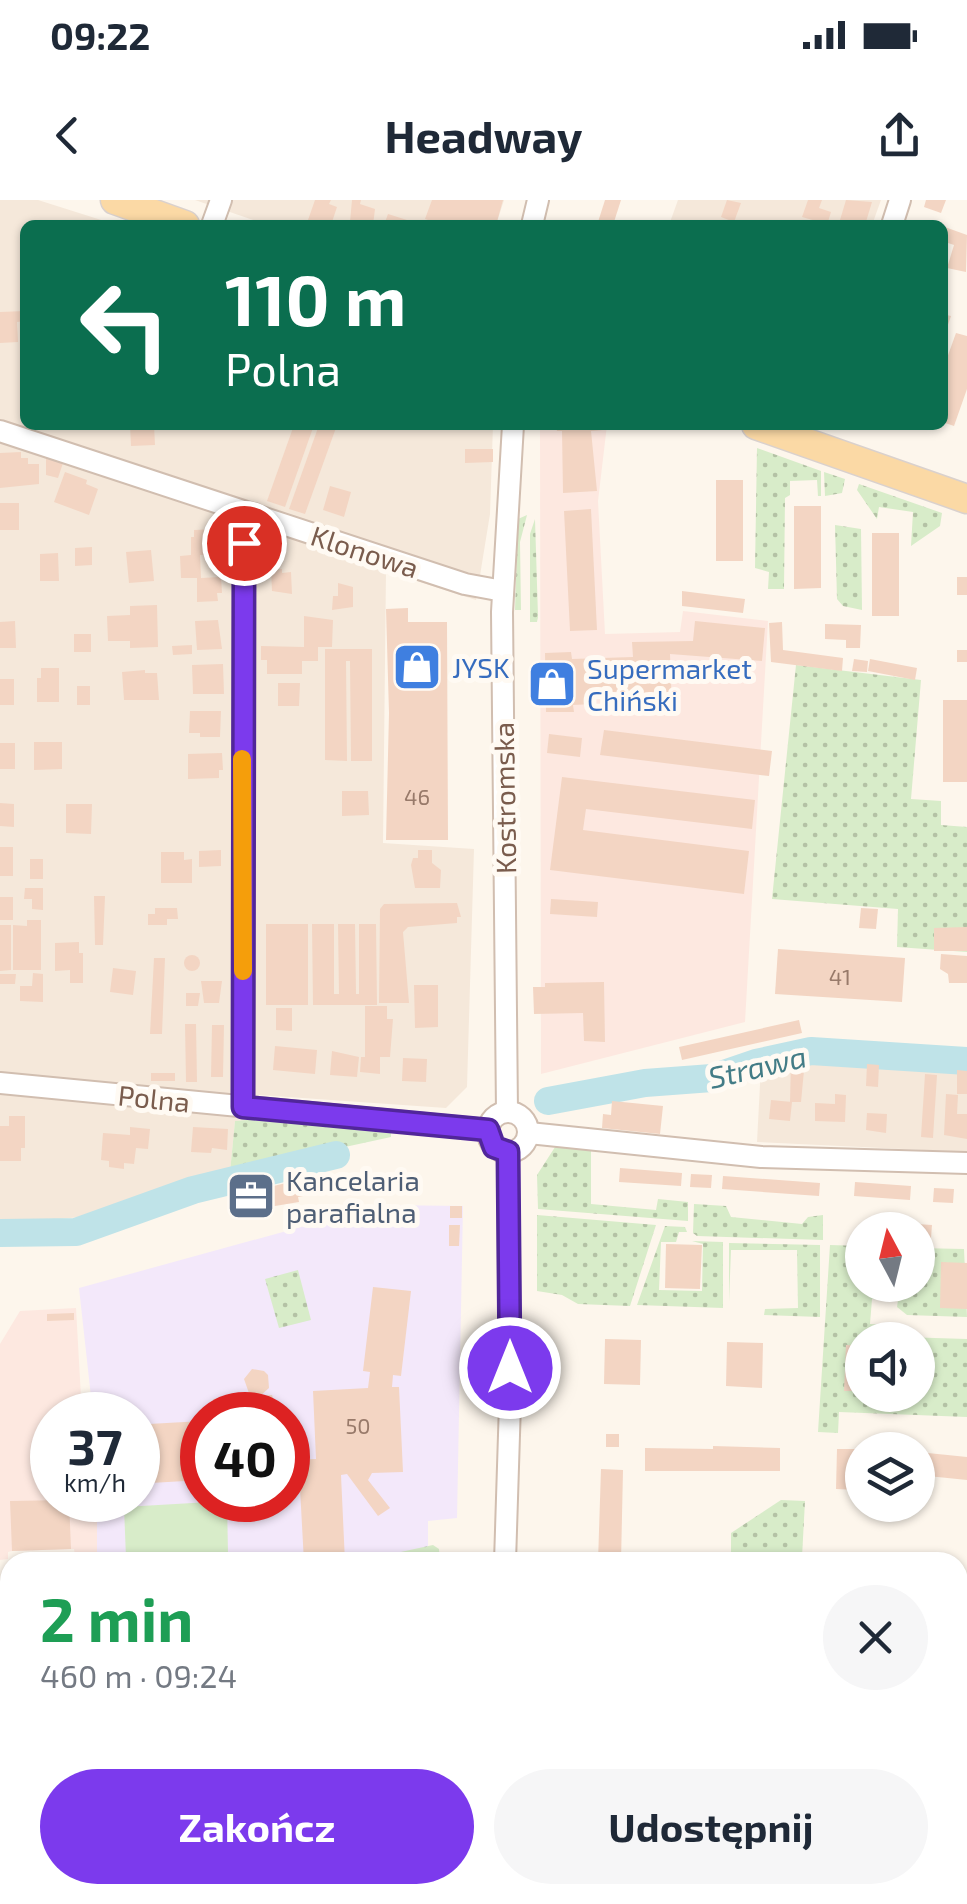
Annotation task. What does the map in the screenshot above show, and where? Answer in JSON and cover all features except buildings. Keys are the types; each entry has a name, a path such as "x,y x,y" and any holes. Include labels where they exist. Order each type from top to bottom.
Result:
{"main road":[{"path":"115,200 172,220"},
{"path":"785,430 819,436 967,499"}],"street":[{"name":"Kostromska","path":"507,1112 502,592 513,430"},
{"name":"Klonowa","path":"0,431 465,584 502,592"},
{"path":"243,1107 244,550 254,514"},
{"name":"Polna","path":"0,1083 488,1130"},
{"path":"507,1112 523,1118 528,1133 522,1147 508,1152 494,1147 488,1130 496,1116 507,1112"},
{"path":"528,1133 760,1157 967,1163"},
{"path":"505,1552 510,1403 508,1152"}],"shaded area":[{"path":"0,200 38,200 101,220 20,220 20,430 493,430 490,514 476,600 386,571 383,843 474,849 467,1087 446,1108 259,1095 247,1120 235,1121 230,1172 199,1177 80,1217 0,1222"},
{"path":"195,200 504,200 498,220 253,220"},
{"path":"678,200 881,200 874,220 671,220"},
{"path":"540,430 606,430 598,501 605,634 680,632 683,611 768,621 745,1022 541,1074"},
{"path":"808,1054 967,1066 967,1152 757,1142 761,1066"},
{"path":"381,1205 463,1206 457,1518 428,1521 428,1548 423,1552 97,1552 97,1522 160,1522 160,1392 90,1392 79,1288"},
{"path":"76,1308 81,1392 30,1392 30,1522 97,1522 97,1552 0,1552 0,1344 20,1311"}],"green space":[{"path":"757,448 821,471 821,496 817,480 790,481 790,495 785,498 784,589 768,589 769,572 755,568"},
{"path":"824,472 845,479 842,493 825,496"},
{"path":"859,484 942,513 940,526 911,546 913,512 879,507 877,519 857,490"},
{"path":"527,515 520,542 521,610 515,610 518,519"},
{"path":"535,519 538,617 537,622 530,622 530,534"},
{"path":"835,525 861,529 862,610 843,606 837,599"},
{"path":"796,665 921,680 911,799 941,801 941,825 967,827 967,952 897,947 898,909 772,899"},
{"path":"249,1115 391,1129 391,1137 230,1172 235,1121 247,1120"},
{"path":"557,1144 591,1151 591,1204 656,1210 658,1199 688,1202 688,1221 538,1209 537,1175"},
{"path":"694,1204 726,1206 731,1217 802,1224 808,1217 823,1215 823,1240 697,1236 693,1233"},
{"path":"537,1215 656,1225 630,1306 578,1304 562,1295 537,1291"},
{"path":"665,1226 685,1227 687,1232 679,1232 676,1242 661,1242 659,1290 702,1291 703,1244 692,1241 723,1242 723,1308 637,1305"},
{"path":"729,1243 820,1245 820,1317 764,1315 765,1309 798,1308 797,1250 731,1250 729,1302"},
{"path":"830,1245 845,1245 845,1302 872,1302 870,1322 845,1322 845,1412 935,1412 935,1338 967,1339 967,1417 839,1412 838,1433 818,1432"},
{"path":"935,1248 964,1249 967,1317 907,1315 897,1307 898,1302 935,1302"},
{"path":"298,1270 311,1320 279,1328 265,1279"},
{"path":"781,1500 805,1501 802,1552 731,1552 731,1533"},
{"path":"180,1504 180,1522 227,1522 228,1552 126,1552 125,1522 160,1522 160,1505"},
{"path":"433,1545 439,1552 401,1552"}],"waterway":[{"name":"Strawa","path":"548,1101 645,1083 712,1078 811,1051 967,1061"},
{"name":"Strawa","path":"0,1233 76,1232 193,1190 336,1155"}],"slow traffic":[{"path":"242,759 243,971"}],"place":[{"name":"JYSK","path":"417,667"},
{"name":"Supermarket Chiński","path":"552,684"},
{"name":"Kancelaria parafialna","path":"251,1196"}],"route":[{"path":"244,543 243,1107 488,1130 494,1147 508,1152 510,1368"}]}
